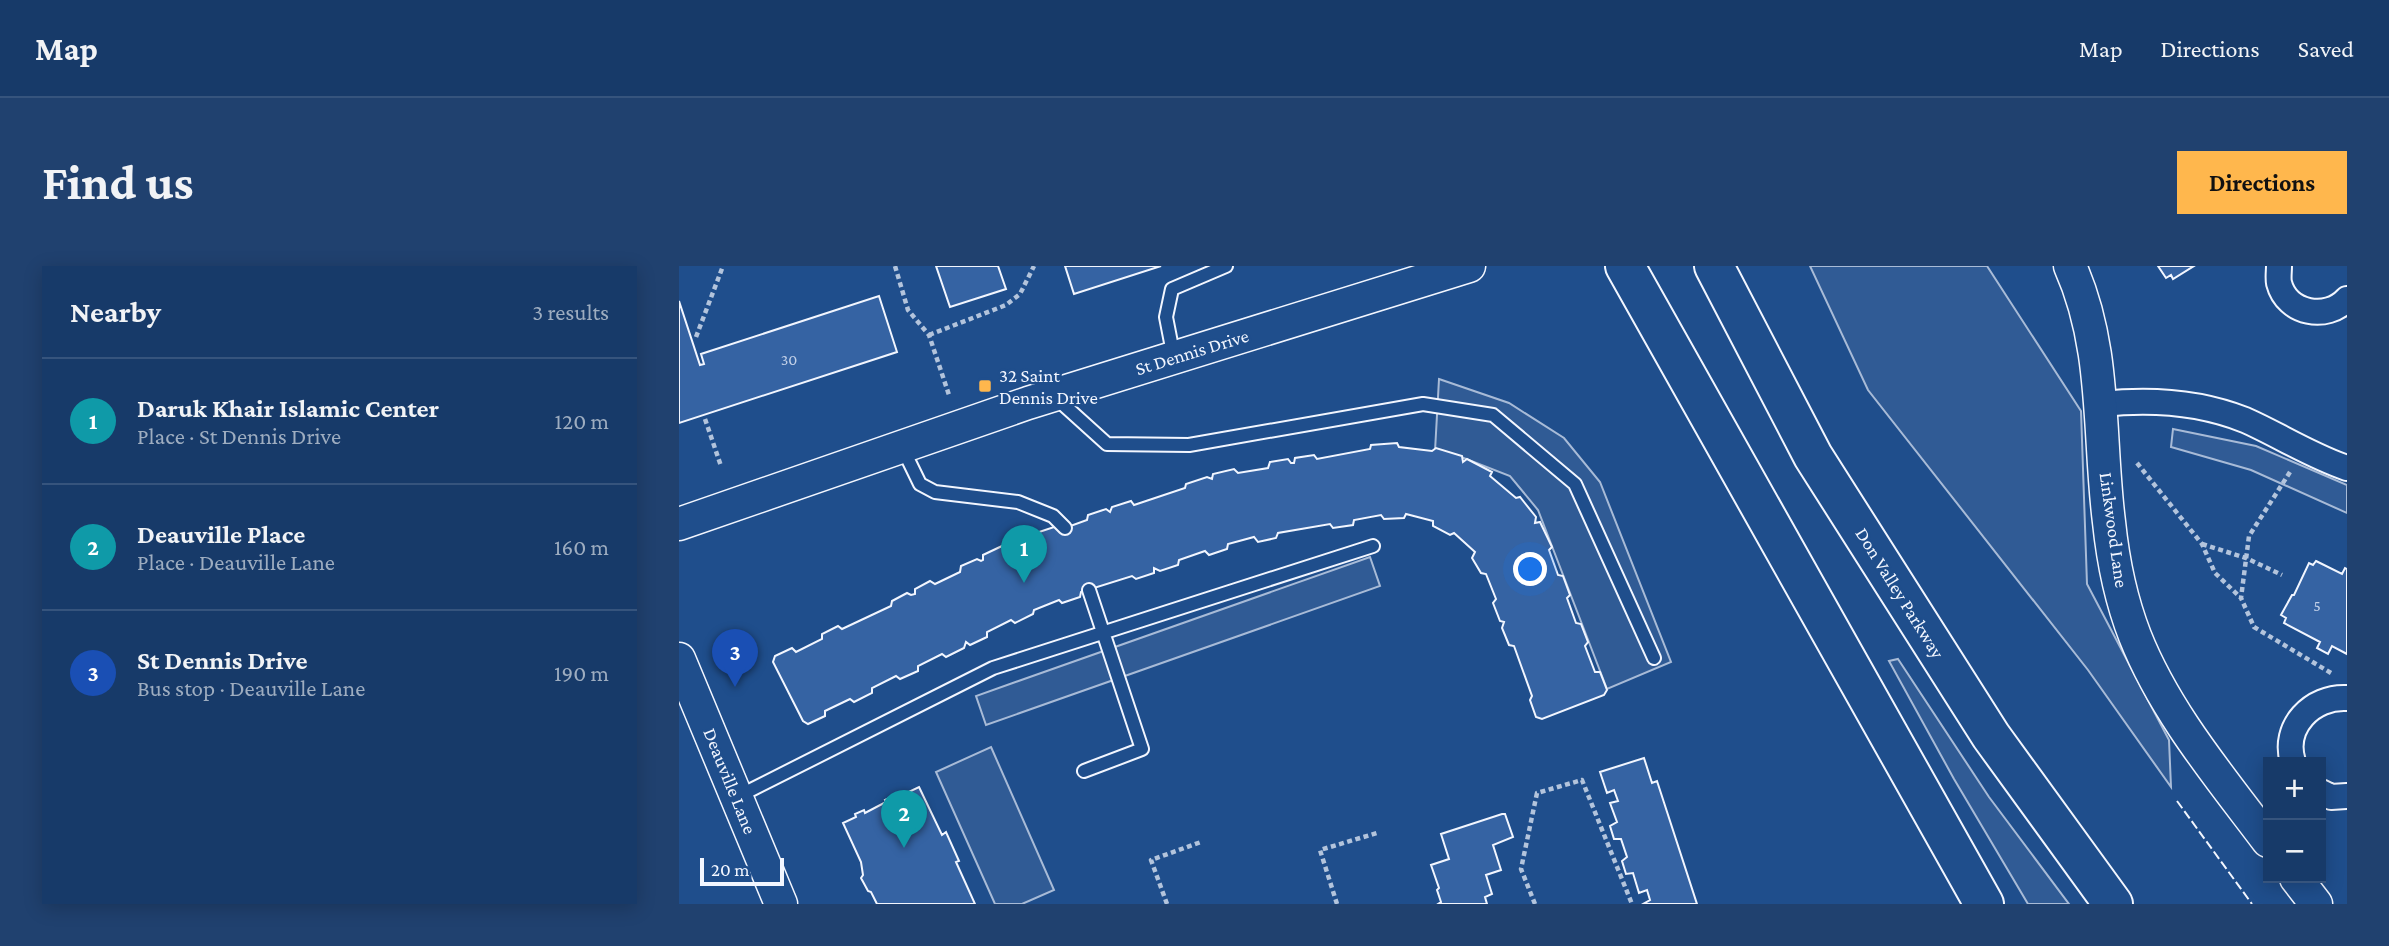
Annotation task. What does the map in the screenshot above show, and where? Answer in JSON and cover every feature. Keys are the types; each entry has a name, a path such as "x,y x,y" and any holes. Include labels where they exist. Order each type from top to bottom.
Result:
{"highway":[{"path":"1625,266 1984,904"},
{"name":"Don Valley Parkway","path":"1714,266 1814,456 1991,736 2113,904"}],"street":[{"name":"St Dennis Drive","path":"679,524 1053,395 1469,266"},
{"name":"Linkwood Lane","path":"2070,266 2081,291 2091,327 2102,404 2109,522 2118,578 2136,637 2157,682 2193,740 2263,834"},
{"path":"2279,266 2279,283 2288,300 2304,311 2323,313 2345,309"},
{"path":"2102,404 2133,401 2187,405 2243,420 2304,450 2347,467"},
{"name":"Deauville Lane","path":"682,670 781,904"},
{"path":"2291,757 2292,733 2302,715 2318,703 2342,698"},
{"path":"2326,794 2331,797 2347,796"},
{"path":"2300,883 2316,904"}],"lane":[{"path":"1174,358 1166,317 1172,289 1226,266"},
{"path":"1053,395 1107,444 1189,445 1423,404 1493,415 1575,484 1654,658"},
{"path":"902,447 920,484 935,492 1019,502 1053,516 1065,528"},
{"path":"736,797 993,668 1373,546"},
{"path":"1084,771 1142,749 1089,590"}],"path":[{"path":"696,337 723,266"},
{"path":"895,266 908,310 929,335 949,395"},
{"path":"929,335 1006,305 1020,294 1034,266"},
{"path":"981,307 983,313"},
{"path":"705,419 721,466"},
{"path":"2241,598 2249,536 2304,450"},
{"path":"2137,463 2202,544 2215,573 2241,598 2254,627 2333,675 2342,698"},
{"path":"2202,544 2246,558 2282,575"},
{"path":"1535,904 1521,869 1537,793 1581,780 1632,904"},
{"path":"1337,904 1320,850 1377,833"},
{"path":"1167,904 1151,860 1201,842"}],"shaded area":[{"path":"1810,266 1987,266 2081,411 2087,584 2169,740 2171,787 2088,670 1868,390"},
{"path":"1439,379 1509,403 1564,438 1600,482 1671,662 1607,689 1538,510 1510,476 1456,455 1435,451"},
{"path":"2173,429 2256,446 2347,485 2347,513 2251,470 2171,447"},
{"path":"1370,557 1380,586 986,725 976,696"},
{"path":"1898,659 1989,797 2069,904 2028,904 1954,779 1889,661"},
{"path":"991,747 1054,890 1022,904 995,904 936,772"}],"building":[{"path":"936,266 998,266 1006,289 950,307"},
{"path":"1065,266 1161,266 1074,294"},
{"path":"2158,266 2194,266 2173,279 2171,275 2166,278"},
{"path":"879,296 897,352 679,423 679,301 700,365 704,364 701,354"},
{"path":"1397,443 1399,447 1432,451 1436,448 1462,456 1463,462 1467,459 1492,472 1490,476 1516,498 1520,497 1536,517 1535,523 1540,522 1552,547 1549,550 1558,575 1563,576 1576,623 1581,624 1588,642 1585,646 1595,672 1600,672 1607,690 1604,695 1542,719 1536,717 1530,700 1532,696 1514,646 1509,645 1502,628 1504,622 1500,621 1493,603 1496,599 1486,574 1481,573 1472,558 1475,552 1454,533 1450,535 1433,526 1433,521 1406,514 1404,518 1384,519 1381,515 1354,520 1353,525 1333,528 1330,524 1278,533 1276,538 1258,542 1254,537 1228,544 1227,549 1209,555 1205,551 1179,560 1178,565 1160,571 1154,568 1154,573 1136,579 1132,576 1081,592 1080,597 1062,603 1059,600 1034,610 1033,614 1015,623 1011,620 987,632 987,637 970,645 966,642 964,648 946,657 942,654 918,666 918,671 900,679 896,676 872,688 872,693 854,702 850,699 825,711 825,716 808,724 803,721 773,662 775,656 792,648 796,652 822,639 822,634 838,626 842,629 891,606 892,601 907,593 915,594 915,589 930,581 935,584 960,572 961,566 977,559 981,561 983,555 1002,546 1006,549 1035,537 1036,533 1057,526 1065,528 1087,520 1088,515 1106,509 1110,512 1112,507 1131,501 1134,505 1185,488 1186,484 1207,477 1212,479 1213,474 1234,469 1238,473 1268,468 1270,462 1288,459 1294,463 1295,458 1314,455 1317,459 1370,449 1371,445"},
{"path":"2316,561 2342,574 2345,568 2347,569 2347,654 2332,646 2328,654 2317,648 2320,642 2284,623 2286,618 2281,615 2309,563 2313,565"},
{"path":"1644,758 1652,783 1657,781 1697,904 1643,904 1650,900 1647,890 1639,893 1633,873 1626,874 1622,861 1627,857 1621,839 1614,839 1610,826 1617,822 1610,803 1618,801 1614,790 1607,793 1600,772"},
{"path":"919,787 942,835 946,832 975,904 877,904 861,878 861,862 843,823 856,817 855,814 864,810 865,813 893,796 894,799"},
{"path":"1505,814 1513,837 1493,845 1501,870 1486,875 1492,894 1485,897 1487,904 1438,904 1441,902 1437,890 1439,888 1431,865 1449,859 1441,834"}],"fence":[{"path":"2177,801 2252,904"}],"place":[{"name":"32 Saint Dennis Drive","path":"985,386"},
{"name":"Daruk Khair Islamic Center","path":"1024,583"},
{"name":"St Dennis Drive","path":"735,687"},
{"name":"Deauville Place","path":"904,848"}]}
